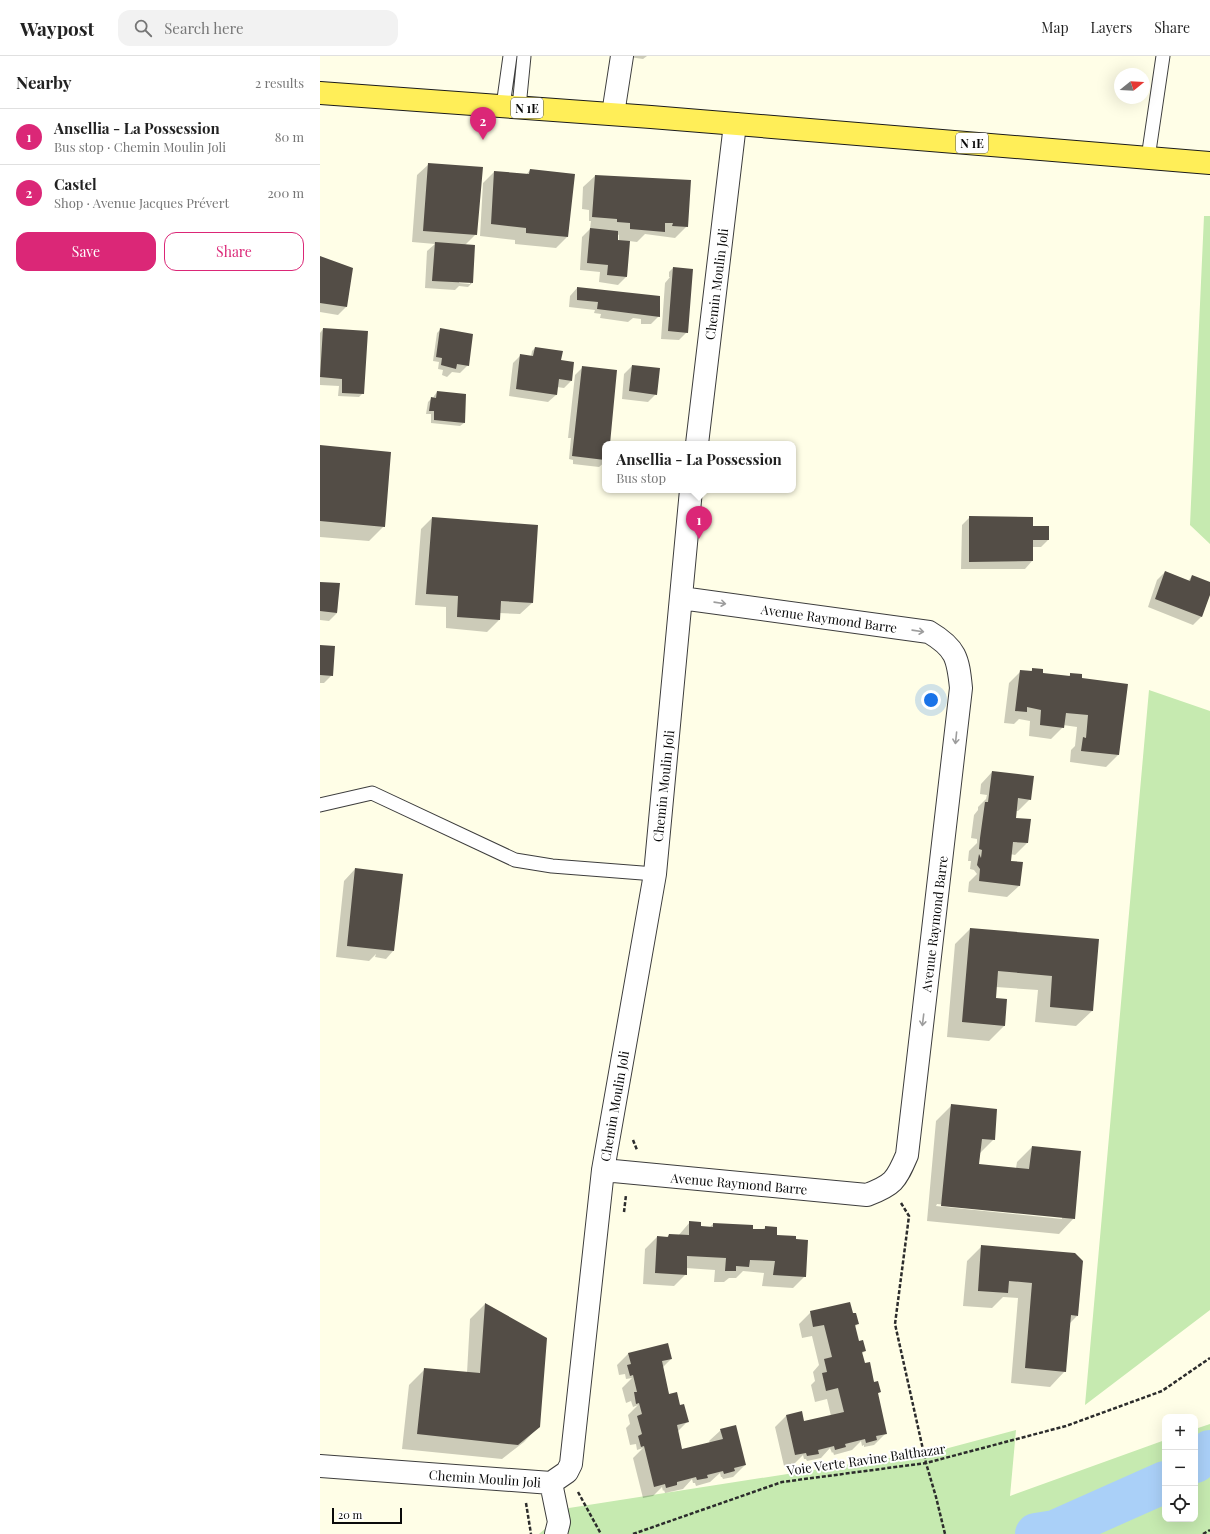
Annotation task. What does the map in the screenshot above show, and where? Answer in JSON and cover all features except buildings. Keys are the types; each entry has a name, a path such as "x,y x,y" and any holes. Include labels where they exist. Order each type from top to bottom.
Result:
{"main road":[{"name":"N 1E","path":"320,93 613,114 1210,163"}],"street":[{"path":"613,114 622,56"},
{"name":"Chemin Moulin Joli","path":"697,441 735,124"},
{"name":"Chemin Moulin Joli","path":"320,1466 559,1478 571,1464 603,1170 654,874 691,493"},
{"name":"Avenue Raymond Barre","path":"603,1170 867,1195 886,1188 899,1174 907,1155 961,688 959,669 954,652 944,641 929,632 681,598"},
{"path":"556,1534 559,1522 559,1478"}],"lane":[{"path":"510,56 511,107"},
{"path":"511,107 524,56"},
{"path":"1148,158 1163,56"},
{"path":"320,805 372,793 515,860 552,866 654,874"}],"path":[{"path":"890,1183 909,1216 895,1324 926,1463 945,1534"},
{"name":"Voie Verte Ravine Balthazar","path":"633,1534 782,1482 926,1463 1066,1426 1162,1391 1210,1358"},
{"path":"559,1478 601,1534"},
{"path":"526,1503 531,1534"},
{"path":"1203,1534 1210,1530"}],"green space":[{"path":"1204,216 1210,216 1210,544 1190,525"},
{"path":"1149,690 1210,711 1210,1310 1085,1405"},
{"path":"1210,1424 1210,1534 539,1534 569,1508 941,1450 1016,1430 1010,1496 1162,1441 1162,1522 1198,1522 1198,1428"}],"waterway":[{"path":"1198,1460 1210,1451"},
{"path":"1036,1534 1055,1531 1162,1483"}],"place":[{"name":"Castel","path":"483,140"},
{"name":"Ansellia - La Possession","path":"699,539"}]}
